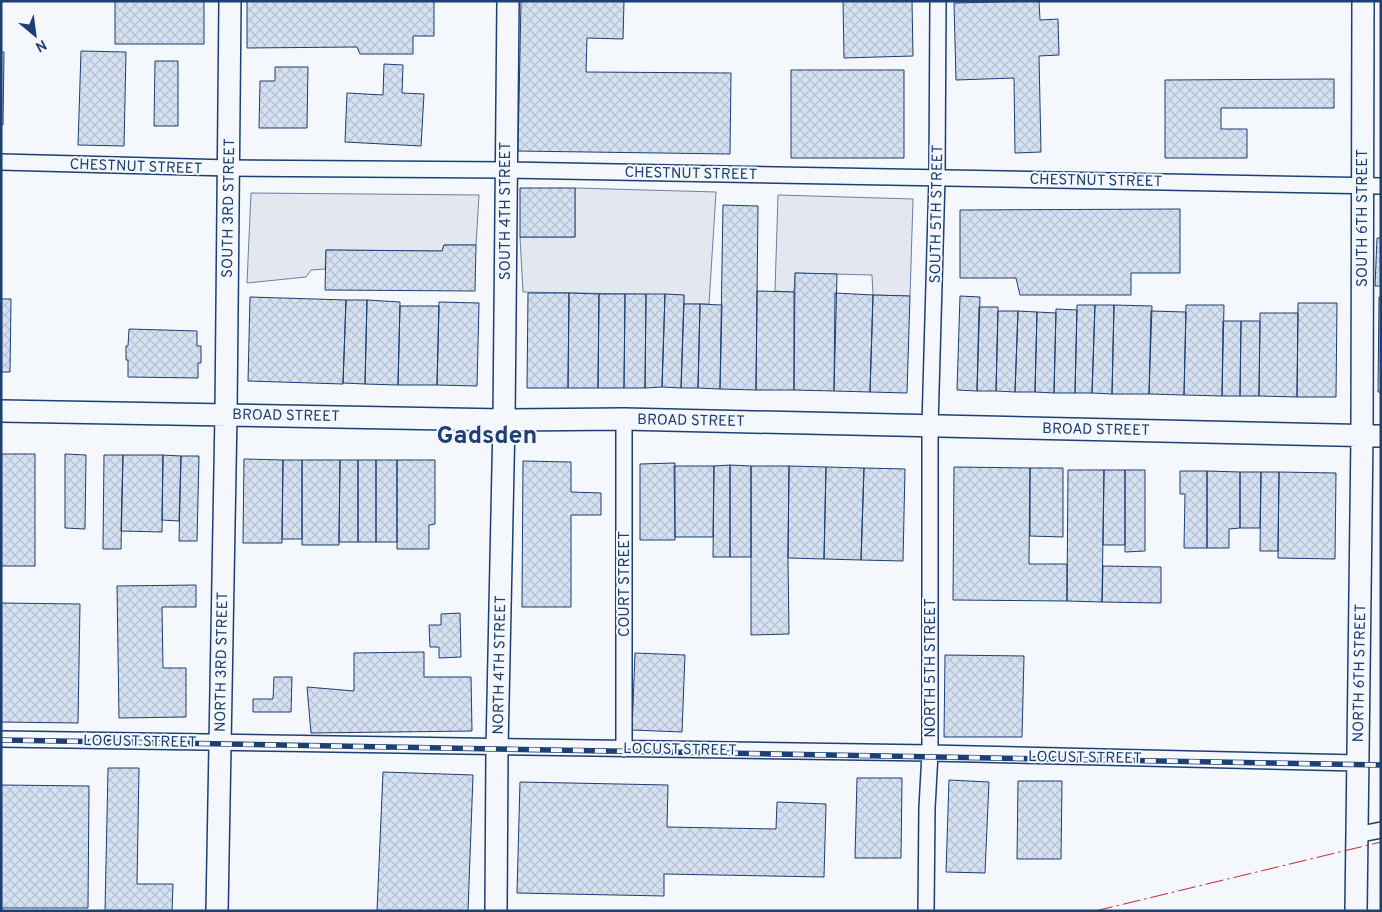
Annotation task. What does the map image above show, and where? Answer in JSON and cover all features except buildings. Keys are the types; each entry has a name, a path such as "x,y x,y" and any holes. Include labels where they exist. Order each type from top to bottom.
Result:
{"main road":[{"name":"SOUTH 3RD STREET","path":"226,414 230,1"},
{"name":"SOUTH 4TH STREET","path":"504,420 508,1"},
{"name":"SOUTH 6TH STREET","path":"1363,1 1371,186 1372,435"},
{"name":"BROAD STREET","path":"1,411 504,420 624,419 1372,435"},
{"name":"NORTH 3RD STREET","path":"217,911 226,414"},
{"name":"NORTH 4TH STREET","path":"496,911 504,420"},
{"name":"NORTH 6TH STREET","path":"1356,911 1358,763 1372,435"}],"street":[{"name":"SOUTH 5TH STREET","path":"930,426 937,176 938,1"},
{"name":"CHESTNUT STREET","path":"1,162 229,168 937,176 1371,186"},
{"name":"COURT STREET","path":"624,419 624,749"},
{"name":"NORTH 5TH STREET","path":"926,911 927,808 930,753 930,426"},
{"name":"LOCUST STREET","path":"1,738 930,753 1358,763"},
{"path":"1356,835 1381,830"}],"shaded area":[{"path":"575,188 716,192 709,304 684,304 684,295 523,292 520,237 575,237"},
{"path":"251,193 479,195 476,245 444,245 442,251 326,250 325,269 311,270 306,277 247,283"},
{"path":"778,195 913,199 910,296 873,295 872,275 795,273 794,292 775,291"}],"railway":[{"path":"1,740 1381,765"}],"power":[{"path":"1095,911 1381,842"}],"district":[{"name":"Gadsden","path":"487,434"}]}
